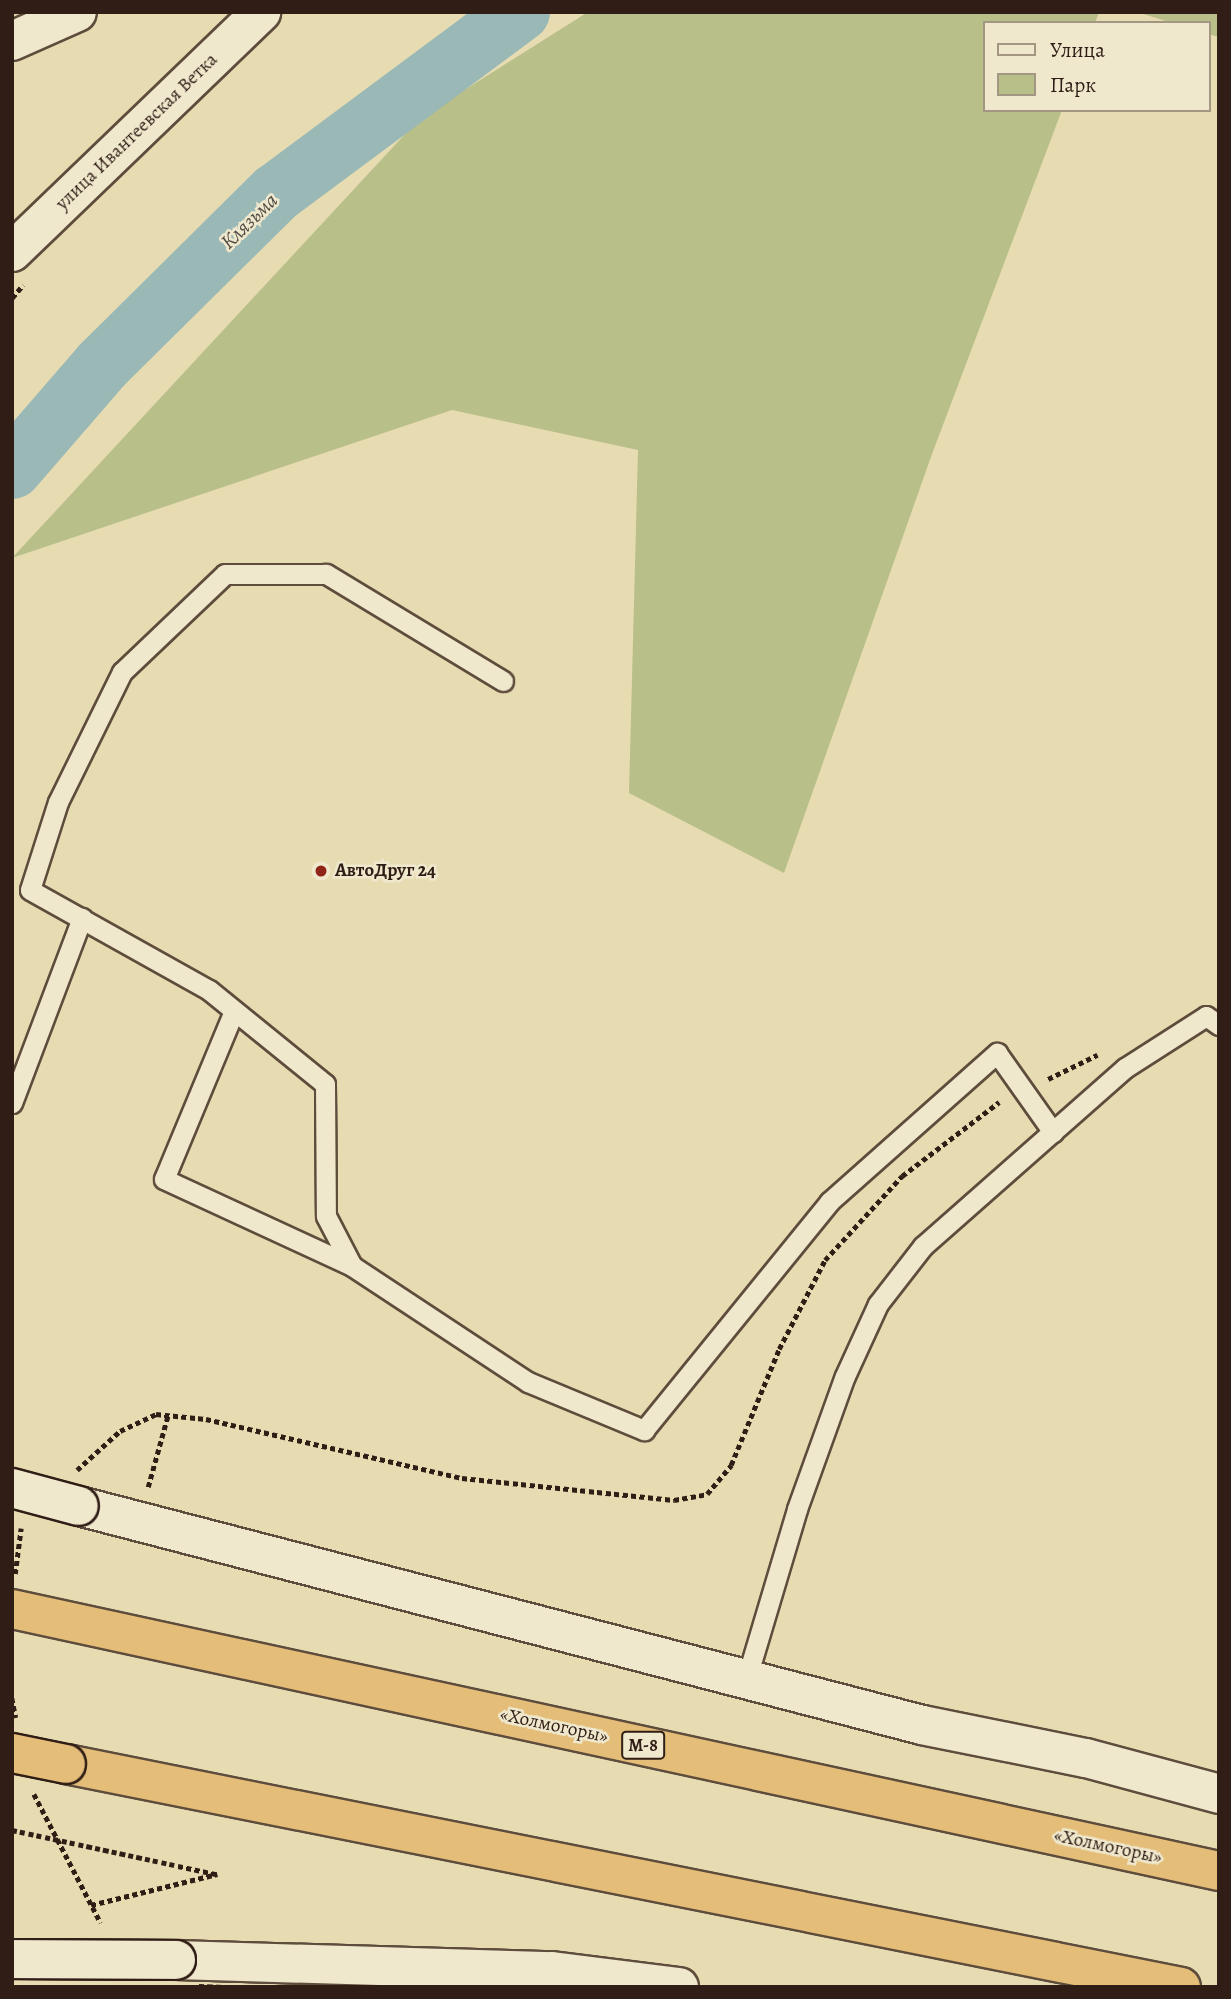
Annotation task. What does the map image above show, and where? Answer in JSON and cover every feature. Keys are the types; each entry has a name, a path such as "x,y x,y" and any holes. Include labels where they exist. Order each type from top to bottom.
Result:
{"highway":[{"name":"«Холмогоры»","path":"13,1595 67,1620 1219,1871"},
{"path":"15,1738 66,1764 1181,1987"}],"main road":[{"path":"12,41 77,12"},
{"name":"улица Ивантеевская Ветка","path":"12,252 261,12"},
{"path":"17,1504 76,1490 922,1725 1086,1758 1219,1794"},
{"path":"12,1959 176,1959 552,1971 679,1987"}],"lane":[{"path":"352,1266 326,1216 325,1084 209,990 30,890 58,802 122,672 225,574 326,574 503,681"},
{"path":"12,1103 82,918"},
{"path":"234,1011 164,1179 352,1266 528,1382 644,1430 839,1194 998,1053 1053,1132"},
{"path":"747,1677 802,1496 845,1376 878,1304 923,1246 1125,1068 1206,1016 1219,1025"}],"path":[{"path":"76,1490 120,1431 156,1414 206,1419 462,1478 674,1500 707,1494 731,1465 779,1349 825,1260 902,1176 994,1105 1107,1050"},
{"path":"147,1490 168,1415"},
{"path":"13,1595 17,1504"},
{"path":"12,1698 15,1738"},
{"path":"30,1787 104,1929"},
{"path":"12,1830 217,1874 91,1905"}],"green space":[{"path":"588,12 1099,12 1096,21 982,21 982,112 1061,112 932,454 784,873 629,793 638,450 452,410 12,558 420,118"},
{"path":"1137,12 1219,12 1219,37 1210,35 1210,21 1166,21"}],"waterway":[{"name":"Клязьма","path":"12,469 102,365 276,193 520,12"}],"place":[{"name":"АвтоДруг 24","path":"321,871"}]}
